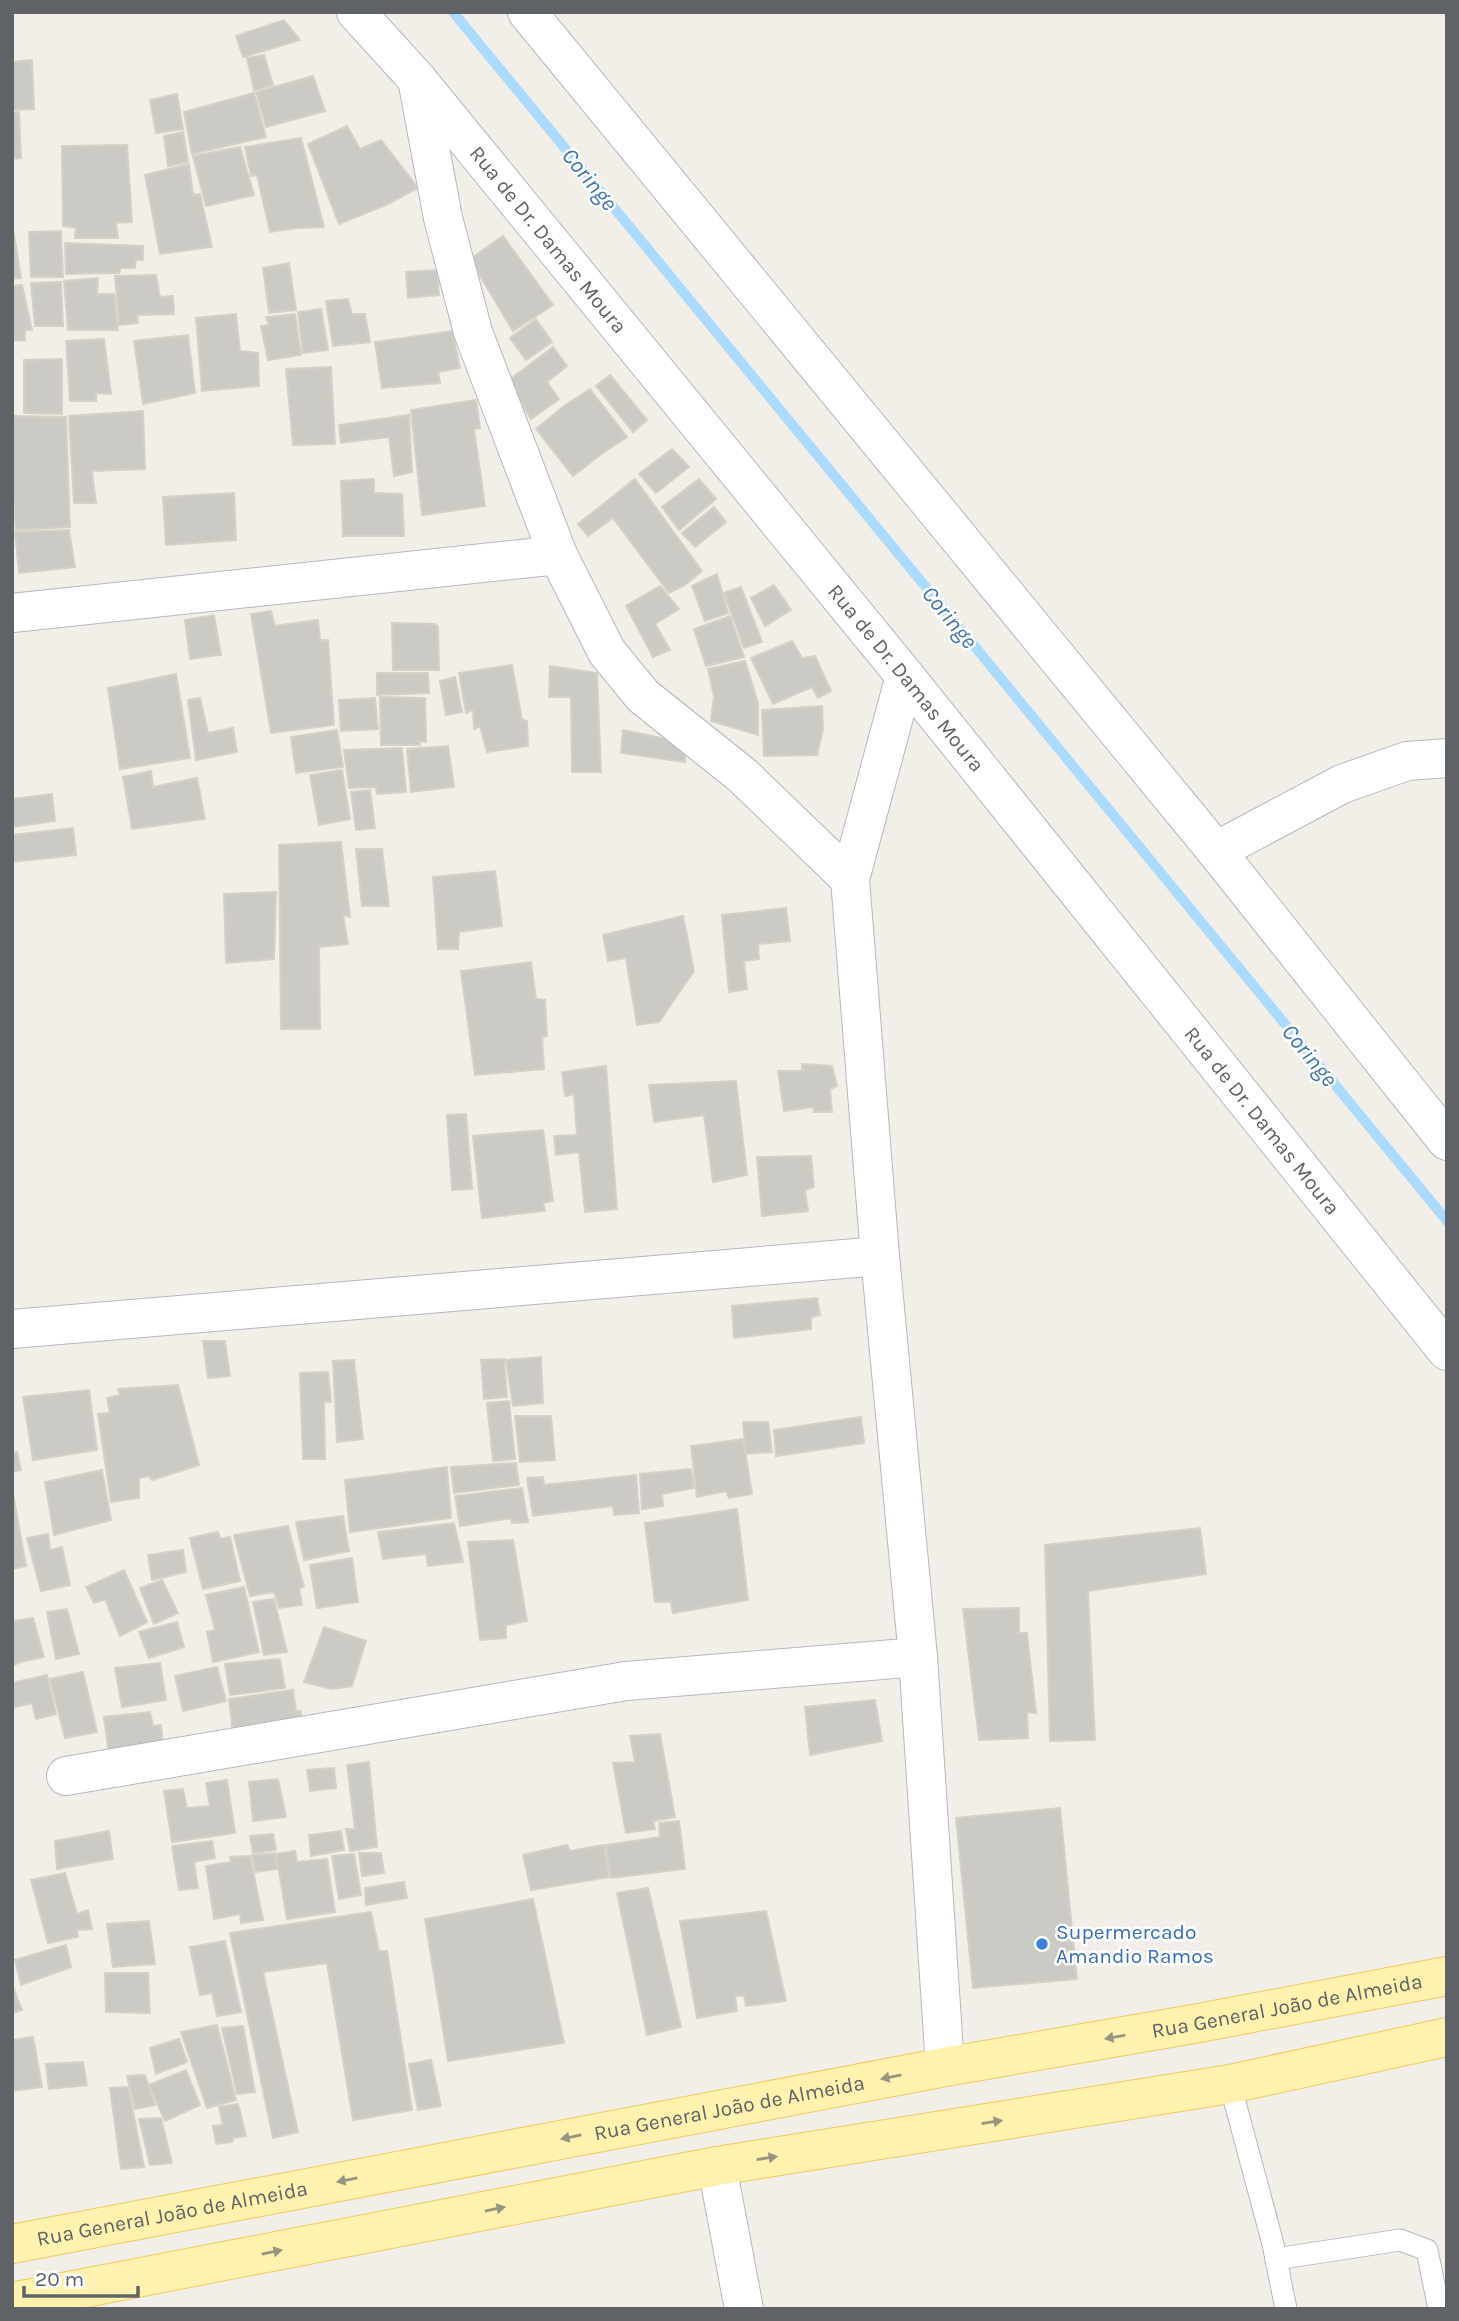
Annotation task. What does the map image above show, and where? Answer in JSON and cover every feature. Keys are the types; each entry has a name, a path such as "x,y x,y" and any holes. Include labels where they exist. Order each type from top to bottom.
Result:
{"main road":[{"name":"Rua General João de Almeida","path":"12,2244 945,2067 1447,1976"},
{"path":"12,2302 717,2166 1230,2084 1447,2037"}],"street":[{"name":"Rua de Dr. Damas Moura","path":"356,12 416,78 905,677 1447,1351"},
{"path":"527,12 1216,851 1447,1141"},
{"path":"416,78 443,218 473,332 558,555 607,652 643,696 742,775 850,879"},
{"path":"12,613 558,555"},
{"path":"905,677 850,879 880,1256 918,1657 945,2067"},
{"path":"1216,851 1342,784 1408,761 1447,758"},
{"path":"12,1329 880,1256"},
{"path":"66,1776 626,1681 918,1657"},
{"path":"717,2166 744,2309"}],"lane":[{"path":"1230,2084 1276,2259 1286,2309"},
{"path":"1276,2259 1400,2241 1427,2250 1439,2309"}],"building":[{"path":"284,20 300,40 243,57 236,36"},
{"path":"264,55 273,85 254,90 247,58"},
{"path":"32,60 34,109 12,110 12,62"},
{"path":"313,76 325,111 266,127 256,92"},
{"path":"254,93 266,137 192,154 184,112"},
{"path":"177,94 183,129 156,133 150,100"},
{"path":"19,112 21,158 12,159 12,113"},
{"path":"347,126 360,149 381,140 418,188 388,204 339,224 308,144"},
{"path":"183,132 188,162 168,166 164,136"},
{"path":"301,138 324,227 270,232 257,175 251,176 245,147"},
{"path":"127,145 132,222 116,223 118,238 75,238 76,228 63,226 62,146"},
{"path":"240,147 254,195 206,206 193,156"},
{"path":"189,164 193,195 200,194 212,247 160,254 145,175"},
{"path":"61,231 63,277 31,277 29,232"},
{"path":"14,234 21,278 12,279 12,235"},
{"path":"503,236 553,305 513,331 470,259"},
{"path":"65,243 143,246 143,260 136,260 135,268 121,268 119,273 66,274"},
{"path":"289,263 296,310 269,313 263,268"},
{"path":"437,270 439,295 408,298 406,272"},
{"path":"156,275 160,297 173,296 174,314 137,315 138,323 119,325 115,276"},
{"path":"98,278 97,294 114,294 118,330 68,330 64,281"},
{"path":"61,282 63,326 35,326 31,283"},
{"path":"22,285 32,330 25,330 25,340 12,341 12,286"},
{"path":"348,299 352,314 365,314 370,342 333,346 326,301"},
{"path":"321,309 328,350 303,353 298,312"},
{"path":"236,314 240,351 258,353 259,386 202,391 196,318"},
{"path":"295,314 301,355 268,360 261,326 269,325 266,317"},
{"path":"536,319 552,342 526,360 510,338"},
{"path":"452,331 460,368 438,372 440,383 382,388 375,342"},
{"path":"188,335 195,393 143,404 134,341"},
{"path":"104,339 111,394 96,393 96,401 70,401 66,341"},
{"path":"553,347 567,366 547,382 559,399 531,419 508,381"},
{"path":"62,359 62,414 24,413 24,360"},
{"path":"331,367 335,444 293,445 286,369"},
{"path":"610,375 647,420 633,432 596,386"},
{"path":"590,389 627,437 573,476 536,429"},
{"path":"476,400 480,428 474,429 485,506 422,515 411,410"},
{"path":"143,411 145,469 92,471 96,503 74,503 69,416"},
{"path":"409,415 412,472 394,476 389,437 341,443 339,425"},
{"path":"12,416 66,417 70,527 16,530 12,486"},
{"path":"672,449 689,467 656,493 639,474"},
{"path":"374,479 374,493 402,494 404,536 343,536 341,481"},
{"path":"635,479 702,571 685,585 669,593 613,518 588,536 578,524"},
{"path":"699,479 716,499 679,530 662,507"},
{"path":"234,493 236,540 166,545 163,497"},
{"path":"714,507 726,522 695,547 682,533"},
{"path":"69,530 75,567 19,573 15,532"},
{"path":"717,574 728,613 705,621 692,586"},
{"path":"774,585 791,610 765,626 751,598"},
{"path":"660,586 679,609 655,624 670,650 653,657 626,606"},
{"path":"741,587 762,642 744,648 724,593"},
{"path":"271,611 275,626 318,620 320,640 328,640 334,725 271,733 251,614"},
{"path":"214,615 221,655 190,659 185,620"},
{"path":"730,616 744,657 706,666 694,629"},
{"path":"392,623 435,624 438,627 439,670 393,670"},
{"path":"792,641 802,658 815,656 831,691 818,698 812,687 773,704 751,658"},
{"path":"745,661 758,703 758,735 711,721 714,696 708,669"},
{"path":"512,665 522,720 527,721 528,746 487,752 480,726 474,729 473,710 466,713 459,673"},
{"path":"550,666 597,673 601,772 572,772 571,697 549,697"},
{"path":"377,673 428,673 429,693 377,695"},
{"path":"176,674 190,758 120,769 108,688"},
{"path":"455,677 462,712 446,715 440,681"},
{"path":"380,697 425,698 426,742 420,741 420,745 381,745"},
{"path":"200,698 208,733 233,728 237,752 196,760 188,700"},
{"path":"375,698 378,729 341,731 339,700"},
{"path":"822,706 823,730 817,755 764,756 762,710"},
{"path":"337,730 343,767 296,773 291,737"},
{"path":"623,730 686,743 685,762 621,753"},
{"path":"448,746 454,787 411,792 407,749"},
{"path":"402,748 406,792 377,794 376,787 349,788 344,750"},
{"path":"342,770 350,819 319,825 310,775"},
{"path":"151,771 153,787 197,778 205,819 132,829 123,777"},
{"path":"370,790 375,828 356,830 351,792"},
{"path":"52,794 55,821 12,827 12,799"},
{"path":"73,828 76,855 12,862 12,835"},
{"path":"341,842 350,917 343,915 348,944 319,947 320,1029 281,1029 279,845"},
{"path":"356,849 382,849 389,906 362,906"},
{"path":"495,871 502,926 459,932 458,949 438,949 433,877"},
{"path":"276,892 274,959 226,963 224,894"},
{"path":"786,908 790,941 758,944 759,959 744,961 747,989 729,992 722,915"},
{"path":"683,916 694,971 659,1022 637,1025 626,958 608,961 603,935"},
{"path":"531,962 536,999 545,1000 547,1036 542,1037 544,1069 475,1075 461,971"},
{"path":"802,1064 832,1066 837,1086 830,1089 832,1112 814,1112 813,1107 784,1111 778,1071 802,1071"},
{"path":"606,1066 617,1209 585,1212 579,1152 556,1155 554,1136 577,1135 574,1094 565,1096 562,1072"},
{"path":"736,1081 747,1175 713,1182 704,1115 654,1122 649,1085"},
{"path":"466,1114 472,1189 452,1190 447,1115"},
{"path":"543,1130 553,1201 543,1203 545,1211 482,1218 473,1136"},
{"path":"811,1156 814,1187 805,1190 808,1211 762,1216 757,1157"},
{"path":"817,1298 820,1315 811,1317 811,1329 734,1338 732,1306"},
{"path":"203,1341 225,1341 230,1376 208,1378"},
{"path":"541,1357 543,1403 513,1406 506,1360"},
{"path":"504,1359 507,1397 484,1399 481,1360"},
{"path":"354,1360 363,1439 337,1442 333,1361"},
{"path":"328,1372 331,1402 324,1402 325,1459 303,1459 300,1373"},
{"path":"178,1385 199,1465 152,1480 149,1476 139,1478 139,1498 111,1502 98,1414 110,1413 107,1398 120,1395 118,1389"},
{"path":"89,1390 97,1450 33,1460 23,1397"},
{"path":"509,1401 515,1459 493,1461 487,1403"},
{"path":"515,1416 551,1416 555,1460 520,1462"},
{"path":"861,1417 864,1443 776,1456 774,1430"},
{"path":"743,1422 768,1422 772,1452 746,1454"},
{"path":"743,1439 752,1494 729,1498 726,1491 697,1497 691,1446"},
{"path":"17,1452 21,1470 12,1472 12,1453"},
{"path":"516,1463 519,1485 454,1493 451,1467"},
{"path":"447,1467 451,1518 350,1532 345,1480"},
{"path":"691,1469 694,1488 662,1494 663,1506 642,1509 640,1474"},
{"path":"102,1470 111,1520 54,1535 45,1482"},
{"path":"636,1475 639,1513 614,1515 613,1506 533,1516 527,1478 543,1477 544,1485"},
{"path":"522,1488 528,1522 512,1523 511,1518 460,1526 455,1496"},
{"path":"12,1493 26,1566 12,1569"},
{"path":"737,1509 748,1600 673,1613 671,1602 655,1602 645,1523"},
{"path":"343,1516 349,1551 304,1560 296,1522"},
{"path":"454,1523 463,1562 428,1566 426,1554 383,1559 378,1532"},
{"path":"288,1526 304,1587 299,1588 302,1605 279,1608 274,1592 250,1596 234,1535"},
{"path":"1200,1528 1206,1574 1088,1591 1095,1740 1050,1741 1045,1545"},
{"path":"218,1532 220,1539 230,1537 240,1581 203,1589 190,1538"},
{"path":"48,1534 50,1550 62,1547 70,1585 41,1591 27,1538"},
{"path":"513,1540 527,1621 506,1625 506,1638 480,1640 468,1542"},
{"path":"183,1550 186,1572 152,1580 148,1555"},
{"path":"352,1558 358,1602 317,1608 310,1565"},
{"path":"124,1570 147,1622 120,1636 105,1599 94,1603 86,1587"},
{"path":"162,1580 178,1613 154,1624 140,1588"},
{"path":"244,1587 259,1652 213,1662 207,1632 215,1630 206,1595"},
{"path":"274,1599 287,1652 264,1655 253,1602"},
{"path":"1019,1608 1019,1633 1027,1633 1036,1713 1027,1712 1028,1738 979,1740 963,1609"},
{"path":"67,1609 79,1654 56,1659 47,1612"},
{"path":"33,1618 44,1657 12,1666 12,1621"},
{"path":"177,1622 184,1647 149,1658 139,1632"},
{"path":"324,1627 366,1641 352,1686 332,1689 304,1682"},
{"path":"280,1659 285,1688 230,1695 225,1664"},
{"path":"160,1663 166,1700 122,1707 115,1668"},
{"path":"217,1667 226,1701 183,1711 175,1676"},
{"path":"83,1672 97,1732 65,1738 50,1679"},
{"path":"47,1675 56,1714 36,1719 32,1703 12,1708 12,1683"},
{"path":"293,1690 296,1711 301,1711 303,1727 233,1733 229,1699"},
{"path":"875,1700 882,1741 810,1755 805,1707"},
{"path":"150,1712 153,1726 161,1725 164,1753 110,1761 104,1717"},
{"path":"660,1734 675,1817 653,1821 655,1829 626,1833 613,1763 635,1762 630,1736"},
{"path":"369,1762 377,1847 350,1851 346,1829 355,1829 347,1765"},
{"path":"334,1768 336,1788 310,1791 307,1770"},
{"path":"278,1779 286,1817 253,1821 249,1782"},
{"path":"227,1780 235,1833 172,1842 164,1791 183,1789 187,1808 210,1806 206,1783"},
{"path":"1060,1808 1077,1979 973,1988 956,1818"},
{"path":"679,1821 685,1869 611,1878 606,1845 660,1837 659,1823"},
{"path":"109,1831 113,1859 57,1869 55,1841"},
{"path":"341,1831 344,1850 311,1856 309,1835"},
{"path":"273,1834 276,1850 253,1853 250,1836"},
{"path":"212,1841 215,1858 194,1862 198,1888 179,1890 172,1846"},
{"path":"567,1845 570,1851 604,1845 609,1877 531,1890 523,1855"},
{"path":"295,1851 297,1862 327,1859 335,1912 287,1919 276,1854"},
{"path":"275,1853 277,1869 255,1872 252,1855"},
{"path":"359,1853 381,1853 384,1873 362,1876"},
{"path":"354,1854 361,1895 339,1899 332,1856"},
{"path":"250,1856 263,1920 241,1923 240,1914 214,1919 206,1866 231,1862 230,1857"},
{"path":"65,1873 77,1914 88,1910 92,1929 77,1930 78,1937 48,1943 31,1880"},
{"path":"404,1882 407,1898 366,1905 365,1888"},
{"path":"648,1888 681,2027 647,2035 617,1893"},
{"path":"533,1899 564,2043 448,2061 425,1919"},
{"path":"766,1911 786,2001 746,2006 744,1995 735,1996 737,2011 697,2018 680,1921"},
{"path":"371,1912 379,1951 387,1951 412,2110 353,2120 327,1963 263,1972 298,2132 273,2138 230,1933"},
{"path":"149,1921 155,1964 113,1967 107,1924"},
{"path":"225,1941 241,2012 217,2016 212,1993 200,1995 190,1947"},
{"path":"66,1945 71,1967 21,1985 15,1960"},
{"path":"105,1973 148,1973 150,2013 106,2012"},
{"path":"12,1984 22,2010 12,2013"},
{"path":"217,2025 236,2100 207,2108 181,2032"},
{"path":"243,2026 255,2092 237,2094 222,2028"},
{"path":"33,2037 42,2087 12,2091 12,2040"},
{"path":"179,2039 187,2062 156,2074 150,2048"},
{"path":"431,2060 441,2106 418,2110 409,2064"},
{"path":"83,2062 87,2085 49,2089 46,2064"},
{"path":"186,2070 200,2105 165,2121 149,2085"},
{"path":"145,2075 155,2105 135,2109 127,2076"},
{"path":"128,2087 144,2167 121,2169 110,2088"},
{"path":"238,2104 246,2136 233,2138 232,2142 216,2144 213,2126 223,2125 219,2107"},
{"path":"161,2118 172,2163 150,2165 139,2119"}],"waterway":[{"name":"Coringe","path":"453,12 1447,1221"}],"place":[{"name":"Supermercado Amandio Ramos","path":"1042,1944"}]}
